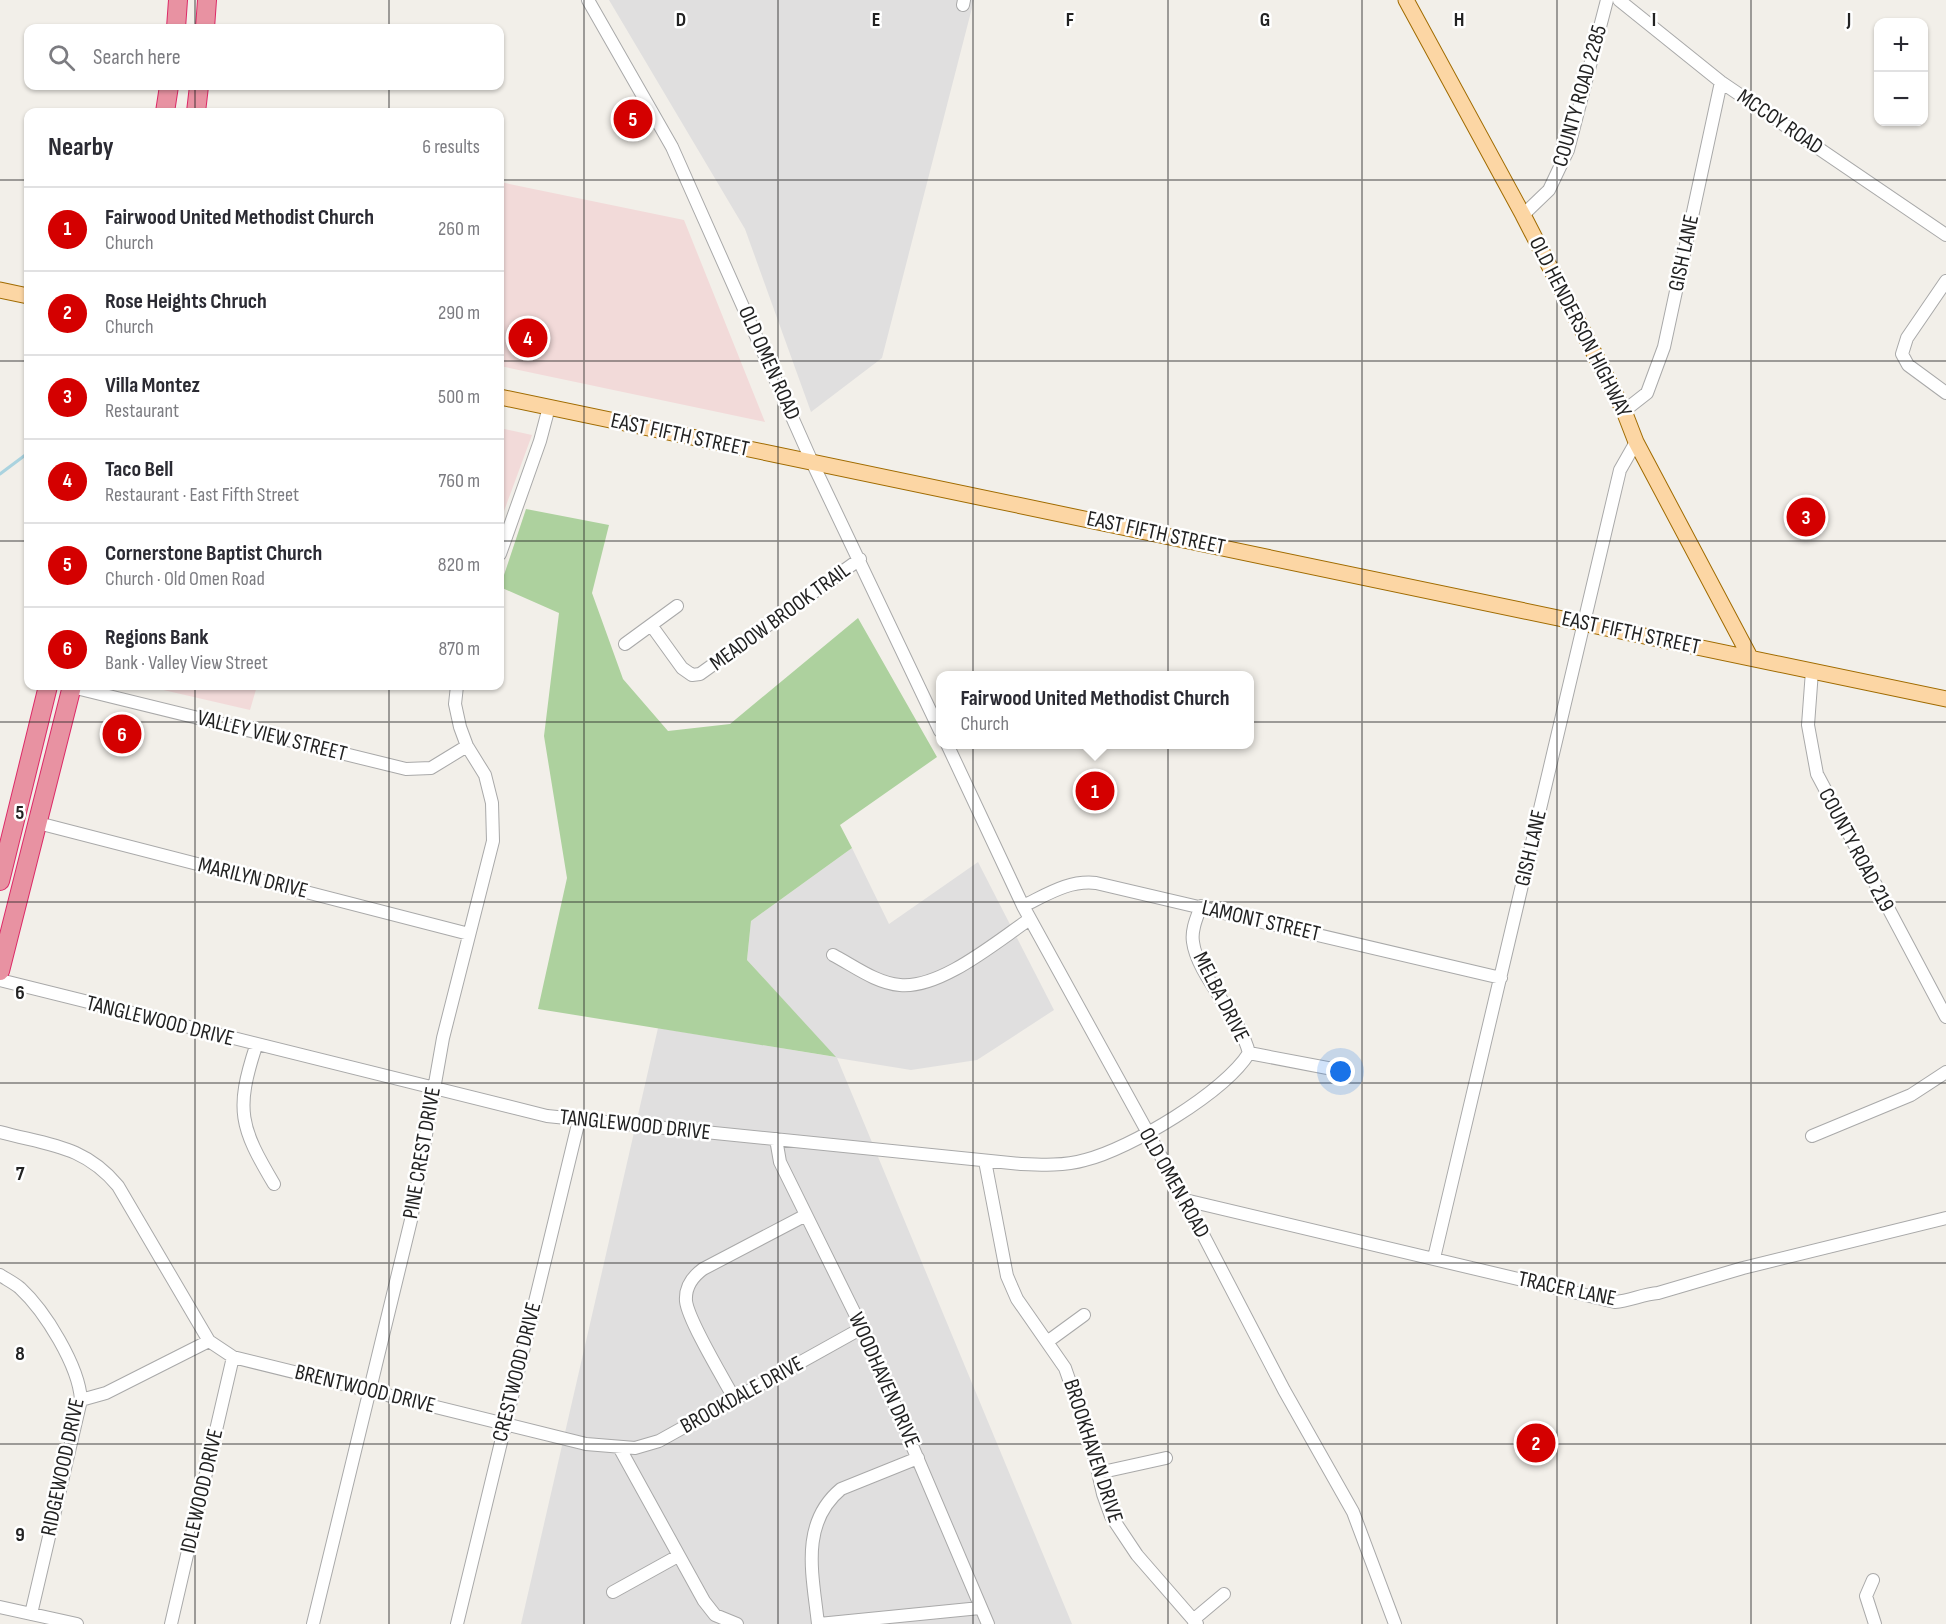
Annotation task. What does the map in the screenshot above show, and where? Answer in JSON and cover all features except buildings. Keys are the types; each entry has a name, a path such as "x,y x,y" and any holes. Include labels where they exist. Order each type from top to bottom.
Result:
{"highway":[{"path":"176,24 178,0"},
{"path":"205,24 207,0"},
{"path":"166,108 168,90"},
{"path":"196,108 199,90"},
{"path":"0,881 47,690"},
{"path":"0,971 70,690"}],"main road":[{"name":"OLD HENDERSON HIGHWAY","path":"1406,0 1523,215 1624,411 1636,442 1750,657"},
{"path":"0,290 24,295"},
{"name":"EAST FIFTH STREET","path":"504,398 1946,699"}],"street":[{"name":"OLD OMEN ROAD","path":"588,0 672,147 812,462 936,722"},
{"name":"COUNTY ROAD 2285","path":"1523,215 1549,190 1568,150 1607,0"},
{"name":"MCCOY ROAD","path":"1619,0 1721,82 1946,235"},
{"name":"GISH LANE","path":"1624,411 1647,393 1664,347 1721,82"},
{"path":"1946,281 1907,338 1902,354 1908,365 1946,393"},
{"path":"504,543 540,441 549,408"},
{"name":"GISH LANE","path":"1434,1258 1620,470 1636,442"},
{"name":"MEADOW BROOK TRAIL","path":"651,625 682,668 692,675 700,674 860,560"},
{"path":"625,644 677,606"},
{"name":"COUNTY ROAD 219","path":"1812,671 1808,725 1817,774 1946,1017"},
{"name":"VALLEY VIEW STREET","path":"87,690 406,769 431,768 467,746"},
{"name":"PINE CREST DRIVE","path":"313,1624 411,1220 433,1087 495,828 484,775 467,746 456,711 457,690"},
{"name":"OLD OMEN ROAD","path":"949,749 1023,906 1147,1135 1185,1200 1284,1390 1353,1512 1395,1624"},
{"name":"MARILYN DRIVE","path":"38,824 469,934"},
{"name":"LAMONT STREET","path":"1023,906 1080,881 1201,906 1501,978"},
{"name":"MELBA DRIVE","path":"1201,906 1193,929 1195,951 1243,1035 1249,1053"},
{"path":"833,955 882,981 901,986 928,983 1030,919"},
{"name":"TANGLEWOOD DRIVE","path":"0,980 256,1046 534,1113 579,1120 984,1161 1055,1166 1087,1160 1147,1135 1229,1077 1249,1053"},
{"path":"256,1046 245,1080 242,1105 250,1143 274,1184"},
{"path":"1249,1053 1338,1070"},
{"path":"1812,1136 1911,1095 1946,1072"},
{"name":"CRESTWOOD DRIVE","path":"457,1624 579,1120"},
{"name":"BRENTWOOD DRIVE","path":"0,1132 82,1154 106,1171 118,1186 209,1341 233,1357 601,1447 619,1448"},
{"name":"WOODHAVEN DRIVE","path":"776,1139 780,1162 862,1328 988,1624"},
{"name":"BROOKHAVEN DRIVE","path":"984,1161 1007,1276 1017,1299 1065,1368 1091,1442 1111,1516 1123,1537 1195,1622"},
{"name":"TRACER LANE","path":"1185,1200 1615,1302 1631,1301 1645,1294 1658,1293 1743,1268 1946,1218"},
{"path":"734,1398 689,1313 686,1303 690,1282 703,1269 806,1215"},
{"name":"RIDGEWOOD DRIVE","path":"0,1275 19,1287 70,1357 77,1375 81,1400 31,1614"},
{"path":"1047,1342 1084,1315"},
{"name":"BROOKDALE DRIVE","path":"619,1448 635,1448 659,1441 862,1328"},
{"path":"81,1400 106,1393 209,1341"},
{"name":"IDLEWOOD DRIVE","path":"171,1624 233,1357"},
{"path":"619,1448 678,1556 715,1615 737,1624"},
{"path":"918,1458 841,1489 831,1497 816,1521 812,1537 811,1559 818,1624 895,1620 980,1608"},
{"path":"1098,1473 1166,1458"},
{"path":"613,1592 678,1556"},
{"path":"1873,1580 1866,1596 1875,1624"},
{"path":"1195,1622 1224,1594"},
{"path":"0,1607 77,1624"}],"shaded area":[{"path":"609,0 974,0 882,358 811,412 745,229"},
{"path":"504,183 684,220 765,422 504,367"},
{"path":"504,429 532,435 504,511"},
{"path":"163,690 256,690 250,710"},
{"path":"852,848 889,924 978,862 1054,1010 977,1060 911,1070 837,1058 1072,1624 521,1624 658,1028 835,1057 747,960 751,921"}],"green space":[{"path":"526,509 609,525 592,593 623,679 668,731 730,724 858,618 937,757 840,825 852,848 751,921 747,960 836,1057 538,1009 567,878 544,736 559,613 504,589 504,575"}],"waterway":[{"path":"0,474 24,456"}],"place":[{"name":"Cornerstone Baptist Church","path":"633,119"},
{"name":"Taco Bell","path":"528,338"},
{"name":"Villa Montez","path":"1806,517"},
{"name":"Regions Bank","path":"122,734"},
{"name":"Fairwood United Methodist Church","path":"1095,791"},
{"name":"Rose Heights Chruch","path":"1536,1443"}]}
